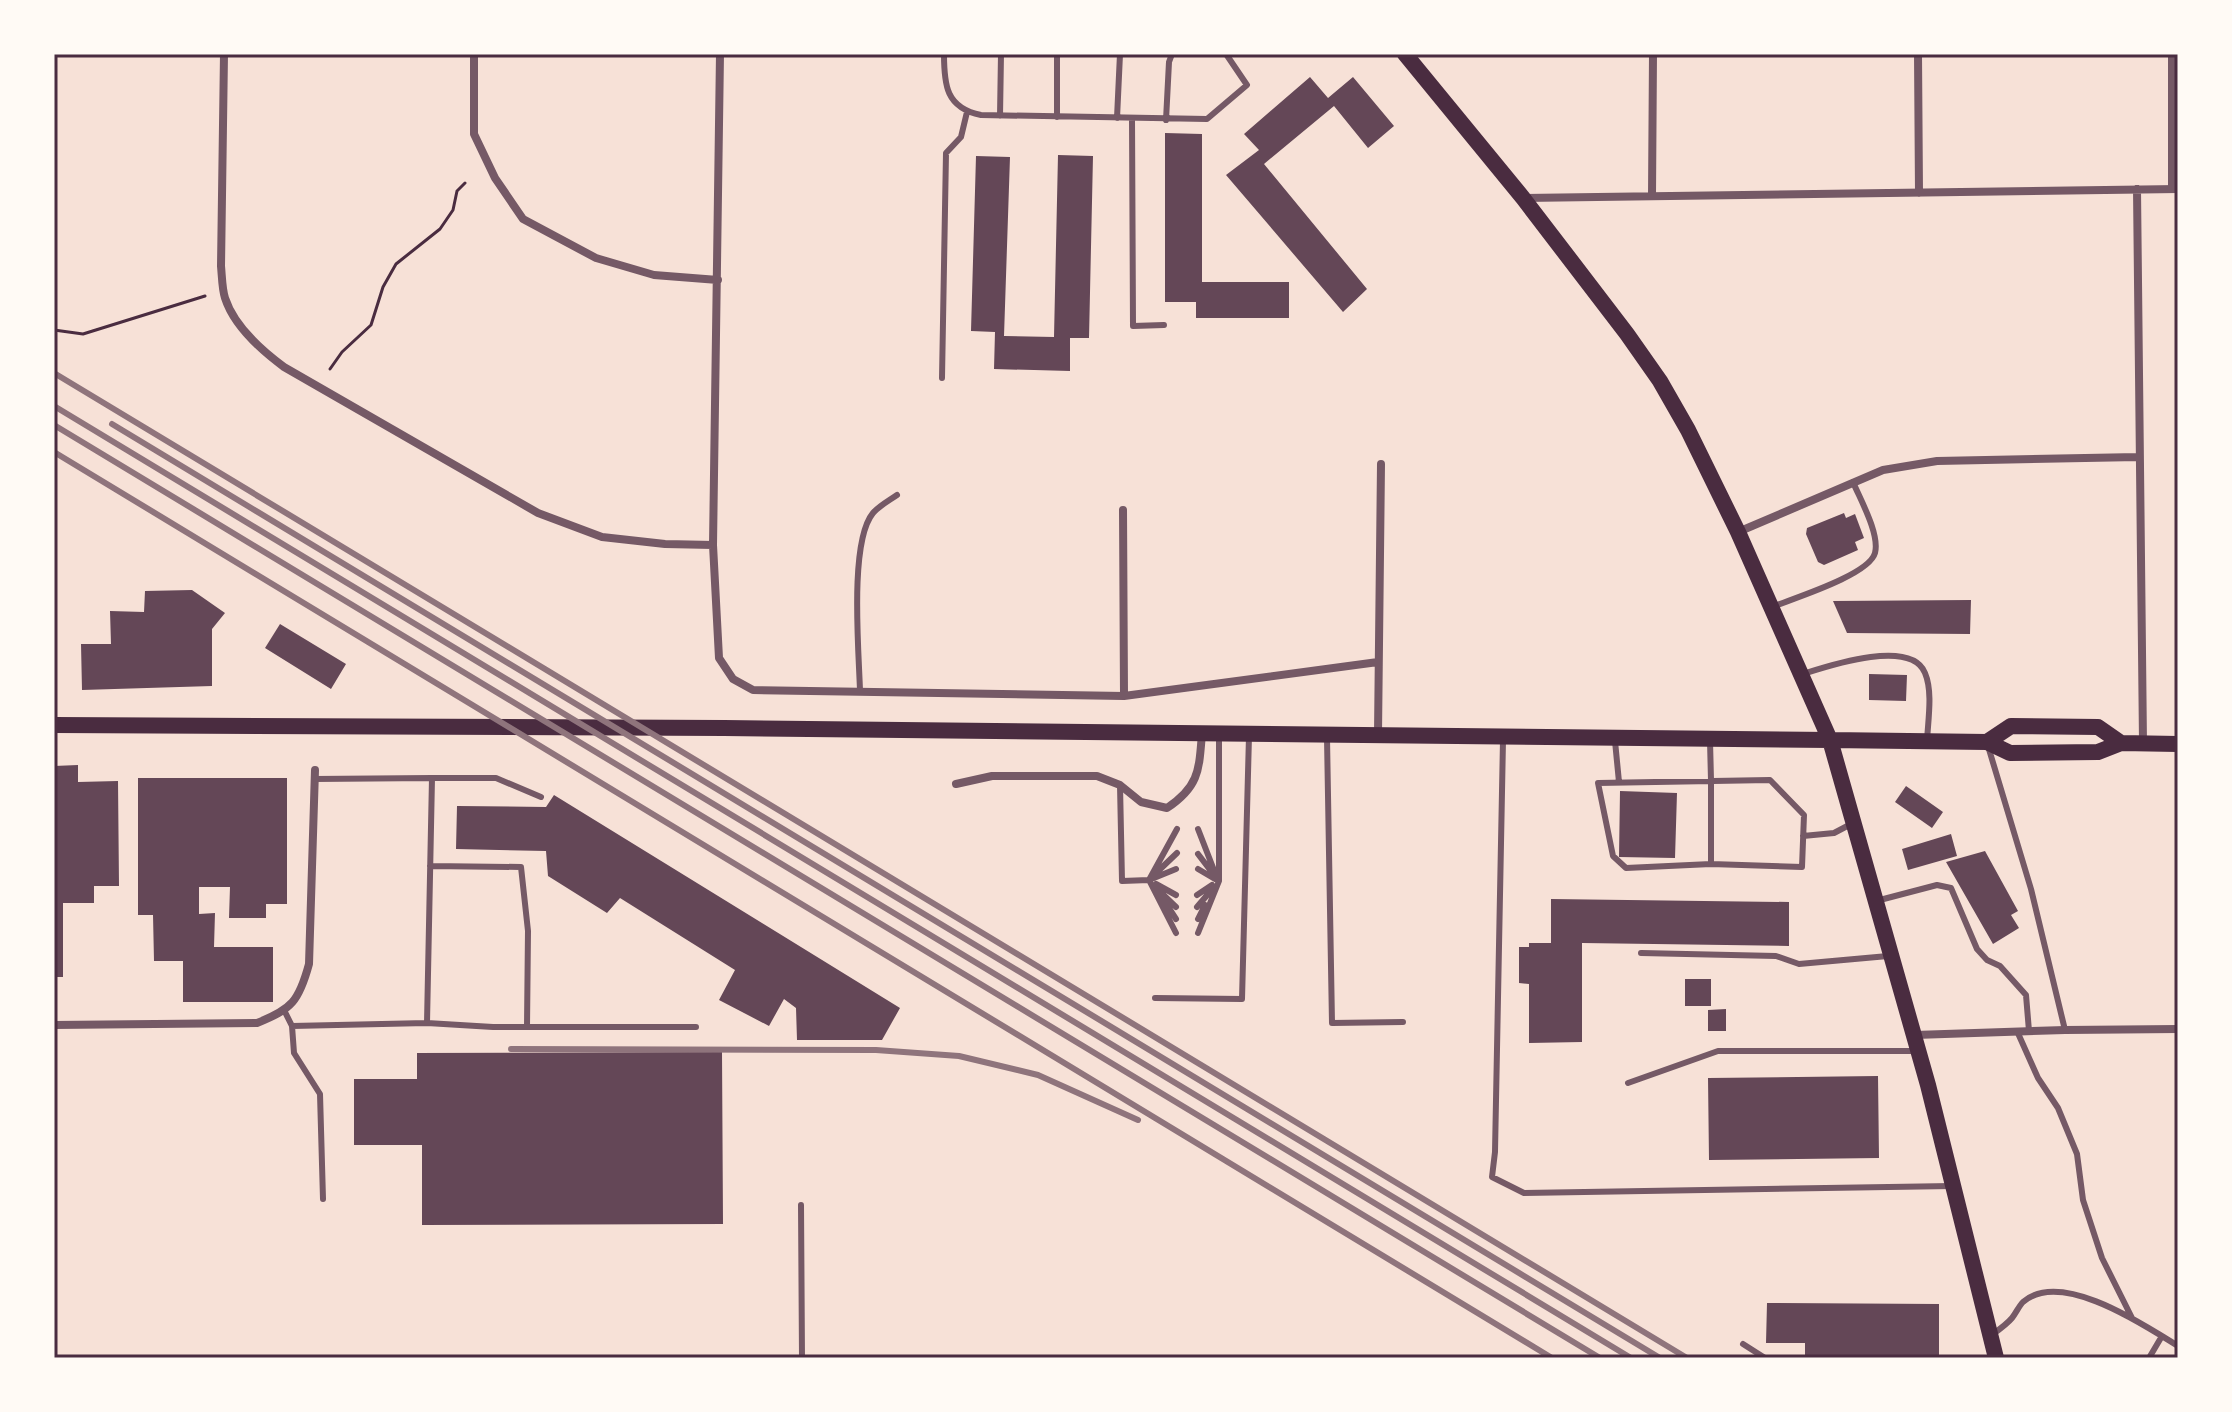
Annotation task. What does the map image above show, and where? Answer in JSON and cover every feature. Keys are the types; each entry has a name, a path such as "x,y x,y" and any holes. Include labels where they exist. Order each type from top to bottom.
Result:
{"main road":[{"path":"1405,54 1580,270 1660,381 1688,430 1772,607 1830,740 1916,1043 1996,1358"},
{"path":"54,725 1211,732 1927,741 1987,742 2010,753 2098,752 2121,743 2178,744"},
{"path":"1987,742 2011,726 2025,726 2098,727 2121,743"}],"street":[{"path":"224,54 221,266 224,296 230,311 260,349 284,367 538,513 602,537 665,544 713,545"},
{"path":"474,54 474,134 495,178 523,219 596,258 654,275 718,280"},
{"path":"720,54 713,545 719,658 733,679 753,690 1124,696 1378,662"},
{"path":"1652,195 1653,54"},
{"path":"1918,54 1919,193"},
{"path":"1523,198 2175,189 2172,54"},
{"path":"2137,189 2143,743"},
{"path":"1738,532 1883,470 1937,461 2138,457"},
{"path":"1378,734 1381,464"},
{"path":"1123,510 1124,696"},
{"path":"956,784 992,776 1097,776 1120,785 1141,802 1167,808 1182,798 1198,777 1211,732"},
{"path":"54,1025 257,1023 285,1012 302,992 309,964 314,774"},
{"path":"1916,1043 2017,1031 2178,1029"}],"lane":[{"path":"944,54 944,79 951,98 967,112 1000,116 1166,120 1207,119 1247,85 1226,54"},
{"path":"1000,116 1001,54"},
{"path":"1057,54 1057,117"},
{"path":"1117,118 1120,54"},
{"path":"1166,120 1172,54"},
{"path":"942,378 946,153 961,137 967,112"},
{"path":"1132,119 1133,326 1164,325"},
{"path":"1772,607 1844,577 1874,554 1875,543 1853,482"},
{"path":"860,691 860,554 864,531 872,514 897,495"},
{"path":"1802,675 1848,659 1868,656 1912,660 1921,665 1927,676 1927,741"},
{"path":"1198,933 1219,881 1211,732"},
{"path":"1155,998 1242,999 1249,733"},
{"path":"1327,734 1332,1023 1403,1022"},
{"path":"1503,736 1492,1177 1524,1193 1953,1186"},
{"path":"1615,737 1619,782"},
{"path":"1710,738 1711,864"},
{"path":"1987,742 2031,889 2065,1030"},
{"path":"314,774 496,778 541,797"},
{"path":"427,1023 432,778"},
{"path":"1711,780 1770,780 1804,815 1802,867 1711,864 1626,868 1620,865 1613,856 1598,783 1711,780"},
{"path":"1120,785 1122,881 1149,880 1176,869"},
{"path":"1803,836 1834,833 1854,823"},
{"path":"1149,880 1177,829"},
{"path":"1198,829 1219,881"},
{"path":"1149,880 1176,840"},
{"path":"1198,840 1219,881"},
{"path":"1149,880 1177,853"},
{"path":"1198,854 1219,881"},
{"path":"430,866 521,867 528,931 527,1027"},
{"path":"1198,869 1219,881"},
{"path":"1149,880 1176,895"},
{"path":"1149,880 1176,907"},
{"path":"1149,880 1176,919"},
{"path":"1149,880 1176,933"},
{"path":"1197,895 1219,881"},
{"path":"1197,907 1219,881"},
{"path":"1198,919 1219,881"},
{"path":"1876,901 1937,885 1951,888 1977,949 1987,960 2000,966 2026,995 2029,1031"},
{"path":"1641,953 1776,956 1799,964 1891,956"},
{"path":"285,1012 292,1026 294,1053 320,1094 323,1199"},
{"path":"292,1026 427,1023 527,1027 696,1027"},
{"path":"2017,1031 2038,1078 2058,1108 2077,1154 2083,1200 2102,1258 2132,1318"},
{"path":"1628,1083 1718,1051 1916,1043"},
{"path":"801,1205 802,1358"},
{"path":"1990,1336 2011,1320 2024,1302 2042,1293 2072,1293 2132,1318 2178,1346"},
{"path":"2149,1358 2162,1336"},
{"path":"1743,1344 1765,1358"}],"path":[{"path":"330,369 342,352 371,325 383,287 396,264 440,229 453,210 457,191 465,183"},
{"path":"54,330 83,334 205,296"}],"building":[{"path":"1310,77 1328,98 1353,77 1394,126 1368,148 1334,106 1264,164 1367,289 1343,312 1226,175 1259,150 1244,134"},
{"path":"1165,133 1202,134 1202,282 1289,282 1289,318 1196,318 1196,302 1165,302"},
{"path":"1058,155 1093,156 1089,338 1070,338 1070,371 994,369 995,332 971,331 976,156 1010,157 1004,336 1054,337"},
{"path":"1844,513 1846,518 1855,514 1864,538 1855,542 1858,550 1824,565 1818,562 1806,534 1807,528"},
{"path":"192,590 225,613 212,629 212,686 82,690 81,644 111,644 110,611 144,612 145,591"},
{"path":"1971,600 1970,634 1847,633 1833,601"},
{"path":"280,624 346,664 331,689 265,648"},
{"path":"1869,674 1907,675 1906,701 1869,700"},
{"path":"78,765 78,782 118,781 119,886 94,886 94,903 63,903 63,977 54,977 54,766"},
{"path":"138,778 287,778 287,904 266,904 266,918 229,918 230,887 199,887 199,914 215,913 214,947 273,947 273,1002 183,1002 183,961 154,961 153,915 138,915"},
{"path":"1906,786 1943,812 1932,828 1895,802"},
{"path":"1620,791 1677,793 1675,858 1619,857"},
{"path":"554,795 900,1008 882,1040 797,1040 796,1008 784,999 769,1026 719,1000 735,970 620,898 607,913 548,876 546,851 456,849 457,806 546,807"},
{"path":"1951,834 1957,856 1908,870 1902,849"},
{"path":"1985,851 2018,911 2011,915 2019,928 1993,944 1946,862"},
{"path":"1551,899 1789,902 1789,946 1582,943 1582,1042 1529,1043 1529,984 1519,983 1519,947 1529,947 1529,943 1551,943"},
{"path":"1685,979 1711,979 1711,1006 1685,1006"},
{"path":"1726,1009 1726,1031 1708,1031 1708,1010"},
{"path":"722,1052 723,1224 422,1225 422,1145 354,1145 354,1079 417,1079 417,1053"},
{"path":"1878,1076 1879,1158 1709,1160 1708,1078"},
{"path":"1767,1303 1939,1304 1939,1358 1805,1358 1805,1343 1766,1343"}],"railway":[{"path":"54,373 1687,1358"},
{"path":"54,406 1631,1358"},
{"path":"112,424 1660,1358"},
{"path":"54,425 1600,1358"},
{"path":"54,452 1552,1358"},
{"path":"511,1049 876,1050 959,1056 1038,1075 1138,1120"}]}
